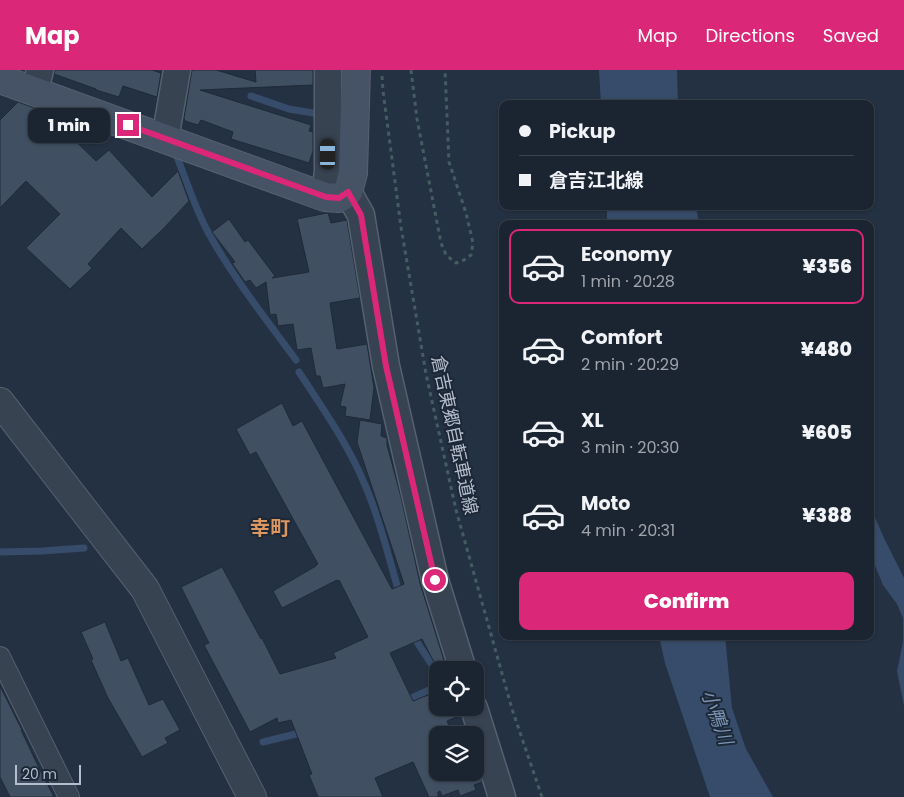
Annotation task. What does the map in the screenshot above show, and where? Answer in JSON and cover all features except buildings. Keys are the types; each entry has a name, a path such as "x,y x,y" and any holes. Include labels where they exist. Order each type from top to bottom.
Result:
{"main road":[{"path":"0,79 38,81 165,139 337,195 353,173 356,70"}],"street":[{"path":"165,139 177,70"},
{"path":"328,70 328,171 337,195 361,215 386,366 435,580 460,661"},
{"path":"0,402 145,589 252,797"},
{"path":"0,658 69,797"},
{"path":"477,716 502,797"}],"path":[{"name":"倉吉東郷自転車道線","path":"382,70 401,227 426,374 456,510 512,709 542,797"},
{"path":"411,70 417,119 441,244 446,255 456,263 471,255 473,243 466,213 449,162 445,70"}],"water":[{"path":"599,70 677,70 678,100 601,100"},
{"path":"607,210 697,210 698,220 607,220"},
{"path":"874,515 904,578 904,706 897,671 903,642 903,618 897,604 883,585 874,563"},
{"name":"小鴨川","path":"660,640 725,640 732,708 746,749 773,797 710,797 665,663"}],"waterway":[{"path":"251,96 289,109 313,113"},
{"path":"172,151 177,157 199,214 217,248 296,360"},
{"path":"299,372 335,427 358,470 375,511 399,592"},
{"path":"0,552 84,548"},
{"path":"414,634 429,661"},
{"path":"405,701 429,690"},
{"path":"263,742 304,732"}],"district":[{"name":"幸町","path":"270,528"}],"route":[{"path":"128,125 326,197 339,198 348,192 361,215 386,366 435,580"}]}
